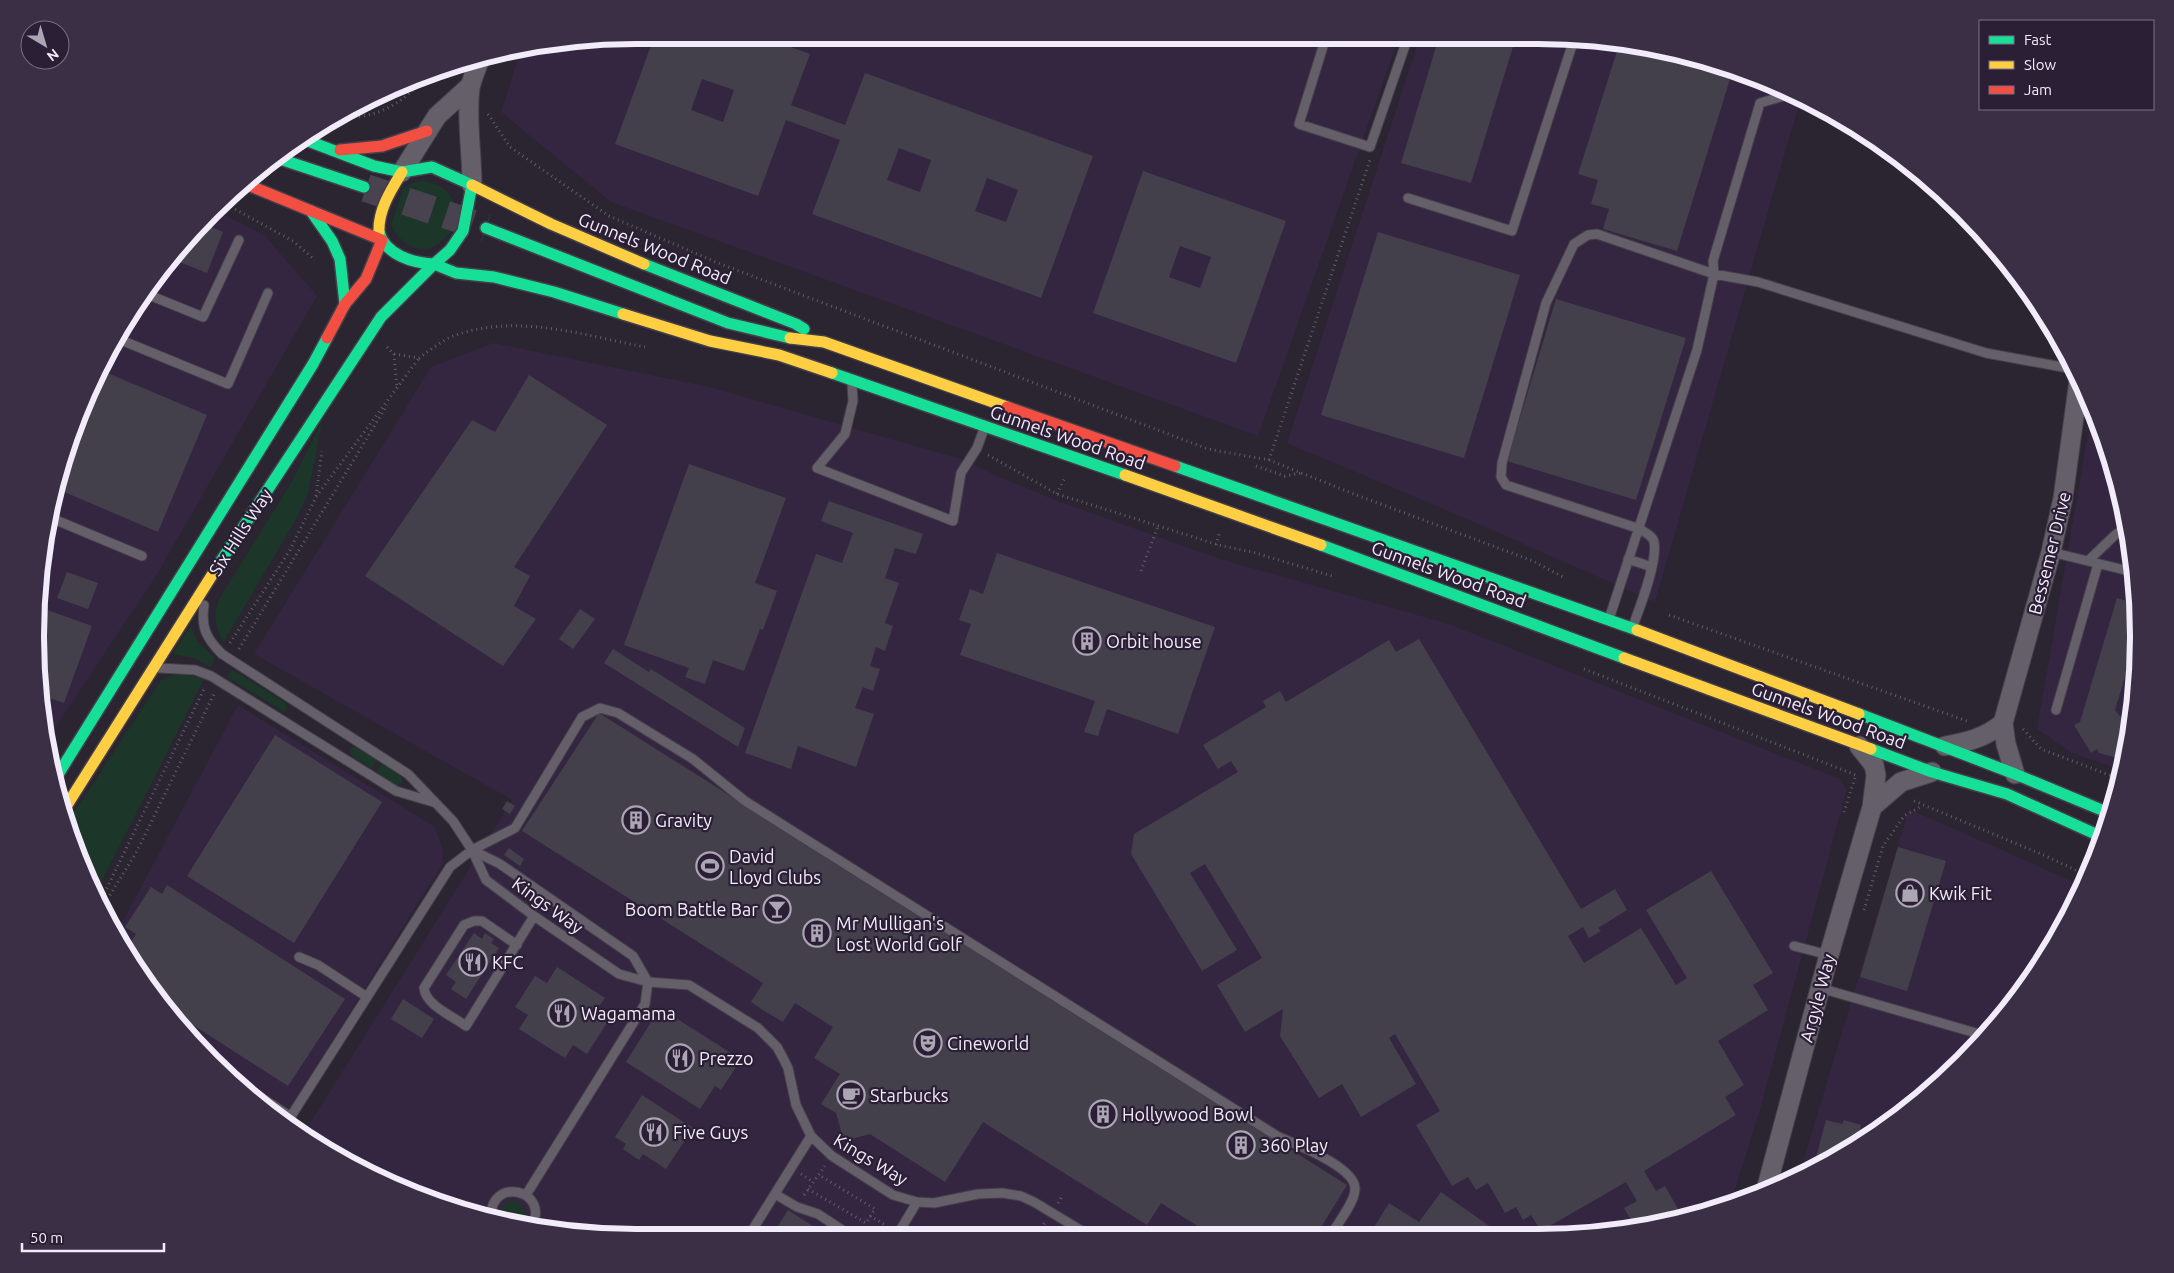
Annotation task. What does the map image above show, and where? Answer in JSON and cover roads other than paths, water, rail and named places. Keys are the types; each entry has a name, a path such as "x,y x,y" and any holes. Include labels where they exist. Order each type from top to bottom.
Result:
{"main road":[{"path":"338,151 382,146 427,131"},
{"name":"Gunnels Wood Road","path":"311,142 374,166 402,172 432,167 449,173 523,212 581,238 796,324 824,342"},
{"path":"284,160 364,187"},
{"path":"382,240 379,220 386,198 402,172"},
{"path":"434,264 450,250 463,231 472,185"},
{"name":"Gunnels Wood Road","path":"251,186 382,240 395,252 412,263 434,264 456,273 494,277 554,292 710,341 779,355 1265,524 1932,772 2007,794 2096,834"},
{"path":"311,211 332,241 340,259 345,304"},
{"name":"Gunnels Wood Road","path":"486,228 728,323 792,338 824,342 1632,628 1943,746 2104,811"},
{"name":"Six Hills Way","path":"60,772 313,364 345,304 366,279 382,240"},
{"name":"Six Hills Way","path":"68,803 152,667 382,317 434,264"},
{"name":"Gunnels Wood Road","path":"728,323 779,355"}],"street":[{"path":"472,185 469,141 470,86 477,66"},
{"path":"402,172 437,116 470,86"},
{"name":"Bessemer Drive","path":"2015,774 2006,744 2003,724 2051,552 2063,498 2077,393"},
{"path":"1943,746 1970,742 1991,734 2003,724"},
{"name":"Argyle Way","path":"1768,1182 1828,955 1872,807 1876,775 1874,765 1857,744"},
{"path":"1872,807 1901,782 1932,772"}],"lane":[{"path":"1324,44 1299,124 1370,146 1406,44"},
{"path":"1408,198 1512,231 1573,45"},
{"path":"1608,621 1640,529 1697,350 1714,274 1713,261 1760,103 1781,97"},
{"path":"1632,628 1652,567 1654,542 1652,538 1640,529 1506,485 1501,477 1502,463 1546,303 1574,244 1588,235 1597,234 1714,274 1758,282 1986,353 2066,368"},
{"path":"152,296 203,317 239,240"},
{"path":"123,341 228,384 268,293"},
{"path":"852,380 852,401 845,434 817,468 953,521 962,473 985,427"},
{"path":"55,520 142,556"},
{"path":"2088,561 2121,531"},
{"path":"2051,552 2126,570"},
{"path":"1628,559 1652,567"},
{"path":"2056,710 2098,564"},
{"name":"Kings Way","path":"206,584 202,619 208,641 231,661 408,774 453,821 472,850 486,880 534,916 619,974 648,982 690,986 745,1019 768,1037 784,1058 796,1105 811,1136 832,1156 893,1195 917,1202 934,1203 978,1194 1002,1193 1020,1196 1034,1202 1079,1229"},
{"path":"152,667 195,670 211,676 396,791 433,802"},
{"path":"291,1118 450,867 472,850 515,828 582,717 600,708 618,713 692,759 745,801 1277,1136 1346,1171 1353,1178 1355,1189 1352,1200 1334,1229"},
{"name":"Kings Way","path":"472,850 500,864 634,956 648,982"},
{"path":"517,945 482,921 474,921 464,925 424,988 424,993 430,1001 466,1026 517,945 534,916"},
{"path":"1794,946 1828,955"},
{"path":"299,957 318,965 367,997"},
{"path":"526,1194 645,1004 648,982"},
{"path":"1820,988 1976,1032"},
{"path":"753,1229 811,1136"},
{"path":"492,1211 493,1204 504,1193 511,1191 526,1194 534,1205 536,1212 535,1220"},
{"path":"775,1194 796,1207 818,1214 841,1229"},
{"path":"901,1229 917,1202"}],"tunnel":[{"path":"366,188 486,228"}],"place":[{"name":"Orbit house","path":"1087,641"},
{"name":"Gravity","path":"636,820"},
{"name":"David Lloyd Clubs","path":"710,866"},
{"name":"Kwik Fit","path":"1910,893"},
{"name":"Boom Battle Bar","path":"777,909"},
{"name":"Mr Mulligan's Lost World Golf","path":"817,933"},
{"name":"KFC","path":"473,962"},
{"name":"Wagamama","path":"562,1013"},
{"name":"Cineworld","path":"928,1043"},
{"name":"Prezzo","path":"680,1058"},
{"name":"Starbucks","path":"851,1095"},
{"name":"Hollywood Bowl","path":"1103,1114"},
{"name":"Five Guys","path":"654,1132"},
{"name":"360 Play","path":"1241,1145"}]}
